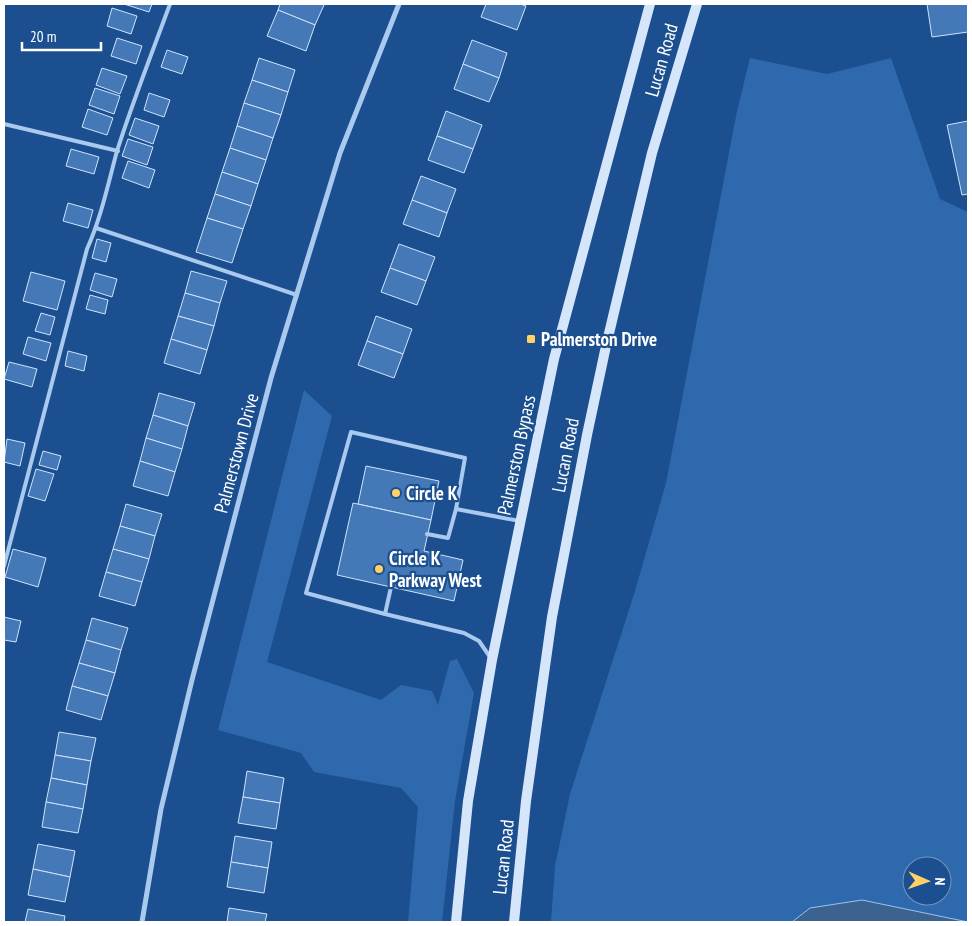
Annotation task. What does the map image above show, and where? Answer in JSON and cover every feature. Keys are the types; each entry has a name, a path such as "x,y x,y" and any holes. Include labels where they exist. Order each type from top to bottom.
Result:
{"main road":[{"name":"Palmerston Bypass","path":"456,922 468,802 492,660 554,359 650,4"},
{"name":"Lucan Road","path":"514,922 526,801 552,617 587,435 652,153 697,4"}],"street":[{"name":"Palmerstown Drive","path":"142,922 161,809 192,680 271,378 340,153 399,4"}],"lane":[{"path":"4,566 86,250 96,228 140,84 170,4"},
{"path":"4,124 118,151"},
{"path":"96,228 297,295"},
{"path":"428,534 448,538 456,509 465,458 351,432 306,593 464,633 479,641 492,660"},
{"path":"456,509 520,521"},
{"path":"385,614 391,587"}],"shaded area":[{"path":"750,58 827,74 891,58 940,199 968,212 968,922 862,900 810,908 792,922 551,922 555,866 570,794 635,591 666,483 737,111"},
{"path":"304,390 332,416 267,662 381,700 401,685 432,691 438,705 450,661 457,659 474,693 455,801 442,922 408,922 418,807 401,788 314,772 301,753 218,730"},
{"path":"862,900 968,922 792,922 810,908"}],"building":[{"path":"124,4 152,4 149,12"},
{"path":"280,4 324,5 315,25 278,10"},
{"path":"486,4 520,4 526,6 517,30 481,17"},
{"path":"927,4 968,4 968,32 932,37"},
{"path":"112,8 137,16 131,34 107,26"},
{"path":"278,10 315,25 306,51 267,36"},
{"path":"117,38 142,46 136,64 111,56"},
{"path":"472,40 507,53 499,78 463,64"},
{"path":"167,50 188,57 182,74 161,67"},
{"path":"259,58 295,70 288,92 252,80"},
{"path":"463,64 499,78 489,102 454,89"},
{"path":"102,68 127,76 120,94 96,85"},
{"path":"252,80 288,92 281,115 244,103"},
{"path":"95,88 120,96 114,114 89,105"},
{"path":"149,93 170,100 164,117 144,110"},
{"path":"244,103 281,115 273,138 237,126"},
{"path":"88,109 113,118 107,135 82,127"},
{"path":"446,111 482,125 473,149 437,136"},
{"path":"135,118 159,126 153,144 129,135"},
{"path":"968,121 968,194 962,195 947,125"},
{"path":"237,126 273,138 266,160 230,148"},
{"path":"437,136 473,149 464,173 428,160"},
{"path":"128,139 153,147 147,165 122,156"},
{"path":"230,148 266,160 258,184 222,172"},
{"path":"71,149 99,157 94,174 66,166"},
{"path":"128,161 155,170 149,188 122,178"},
{"path":"222,172 258,184 251,206 215,194"},
{"path":"421,176 456,189 447,213 412,200"},
{"path":"215,194 251,206 243,229 207,218"},
{"path":"412,200 447,213 439,237 403,224"},
{"path":"68,203 93,210 88,228 63,221"},
{"path":"207,218 243,229 232,263 196,252"},
{"path":"97,239 111,243 106,262 92,258"},
{"path":"399,244 435,257 426,281 390,268"},
{"path":"390,268 426,281 417,305 381,292"},
{"path":"191,271 227,281 220,303 185,293"},
{"path":"31,272 65,281 57,310 23,301"},
{"path":"95,273 117,279 112,297 90,290"},
{"path":"185,293 220,303 214,326 178,316"},
{"path":"90,295 108,300 105,314 86,309"},
{"path":"41,313 55,317 50,335 35,331"},
{"path":"178,316 214,326 207,350 171,339"},
{"path":"376,316 412,329 403,354 367,341"},
{"path":"28,337 51,343 46,361 23,354"},
{"path":"171,339 207,350 200,374 164,363"},
{"path":"367,341 403,354 394,378 358,365"},
{"path":"68,351 87,356 84,371 65,366"},
{"path":"9,362 37,369 32,387 4,379"},
{"path":"159,393 195,403 188,426 153,415"},
{"path":"153,415 188,426 182,449 146,438"},
{"path":"146,438 182,449 175,472 140,461"},
{"path":"7,439 25,443 20,466 4,462"},
{"path":"43,451 61,456 57,470 39,465"},
{"path":"140,461 175,472 168,496 133,486"},
{"path":"366,466 439,481 431,520 358,504"},
{"path":"36,469 54,474 45,501 28,496"},
{"path":"353,503 431,520 424,551 463,560 454,601 337,575"},
{"path":"126,504 162,514 155,536 120,526"},
{"path":"120,526 155,536 149,559 113,549"},
{"path":"13,549 46,558 38,587 5,577"},
{"path":"113,549 149,559 142,582 106,572"},
{"path":"106,572 142,582 135,606 99,596"},
{"path":"4,617 21,621 16,642 4,640"},
{"path":"92,618 128,628 121,650 86,640"},
{"path":"86,640 121,650 115,673 79,663"},
{"path":"79,663 115,673 108,696 72,686"},
{"path":"72,686 108,696 101,720 66,710"},
{"path":"59,732 96,738 91,761 55,755"},
{"path":"55,755 91,761 87,785 51,778"},
{"path":"247,771 284,778 280,803 243,797"},
{"path":"51,778 87,785 83,809 46,802"},
{"path":"243,797 280,803 276,829 238,823"},
{"path":"46,802 83,809 78,833 42,827"},
{"path":"235,836 272,842 268,868 231,862"},
{"path":"38,844 75,851 70,877 33,869"},
{"path":"231,862 268,868 264,893 227,887"},
{"path":"33,869 70,877 65,902 28,895"},
{"path":"229,908 267,914 265,922 227,922"},
{"path":"28,909 65,916 64,922 25,922"}],"place":[{"name":"Palmerston Drive","path":"531,339"},
{"name":"Circle K","path":"396,493"},
{"name":"Circle K Parkway West","path":"379,569"}]}
